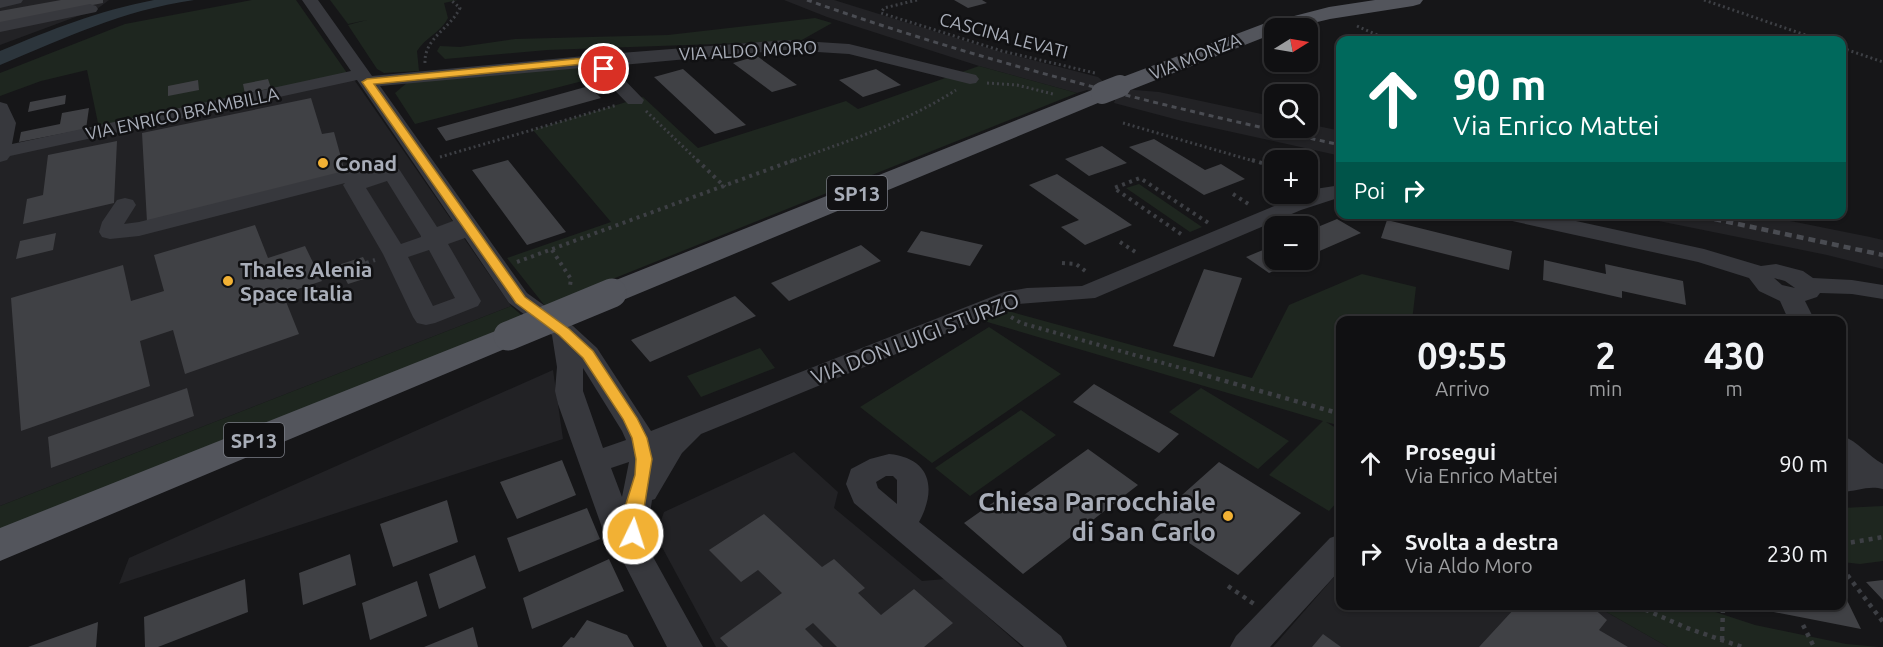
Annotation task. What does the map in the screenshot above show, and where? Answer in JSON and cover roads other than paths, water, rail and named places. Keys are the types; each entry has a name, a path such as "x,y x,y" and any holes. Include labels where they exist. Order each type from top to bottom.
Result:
{"main road":[{"name":"VIA MONZA","path":"0,545 612,293 1104,84 1270,28 1335,12 1413,0"}],"street":[{"path":"0,3 15,0"},
{"path":"310,0 497,270 520,300 564,332 596,364 630,418 642,445 644,470 635,504 633,534 636,556"},
{"path":"0,27 90,9"},
{"name":"VIA ALDO MORO","path":"365,78 410,77 771,45 816,46 879,55 970,79"},
{"path":"595,60 635,100"},
{"name":"VIA ENRICO BRAMBILLA","path":"1,154 365,78"},
{"path":"0,108 6,123 1,154"},
{"path":"125,205 112,222 110,232 139,229 347,176 375,163"},
{"path":"392,173 433,238 470,300 426,317 394,254 354,185 392,173"},
{"name":"VIA DON LUIGI STURZO","path":"594,463 992,305 1026,295 1086,293 1293,205 1336,192"},
{"path":"1534,219 1704,256 1761,274 1771,271 1785,273 1798,278 1800,316"},
{"path":"394,254 467,227"},
{"path":"1798,290 1851,287 1883,292"},
{"path":"564,332 570,367 568,391 620,533 636,556 685,647"},
{"name":"VIA DON LUIGI STURZO","path":"635,504 672,446 694,425"},
{"path":"1846,451 1859,464 1878,476"},
{"path":"1846,481 1878,476"},
{"path":"902,526 1049,647"},
{"path":"1248,647 1336,551"}],"railway":[{"path":"807,0 1005,63 1206,115 1336,144"},
{"path":"1714,219 1883,255"}],"place":[{"name":"Conad","path":"323,163"},
{"name":"Thales Alenia Space Italia","path":"228,281"},
{"name":"Chiesa Parrocchiale di San Carlo","path":"1228,516"}]}
